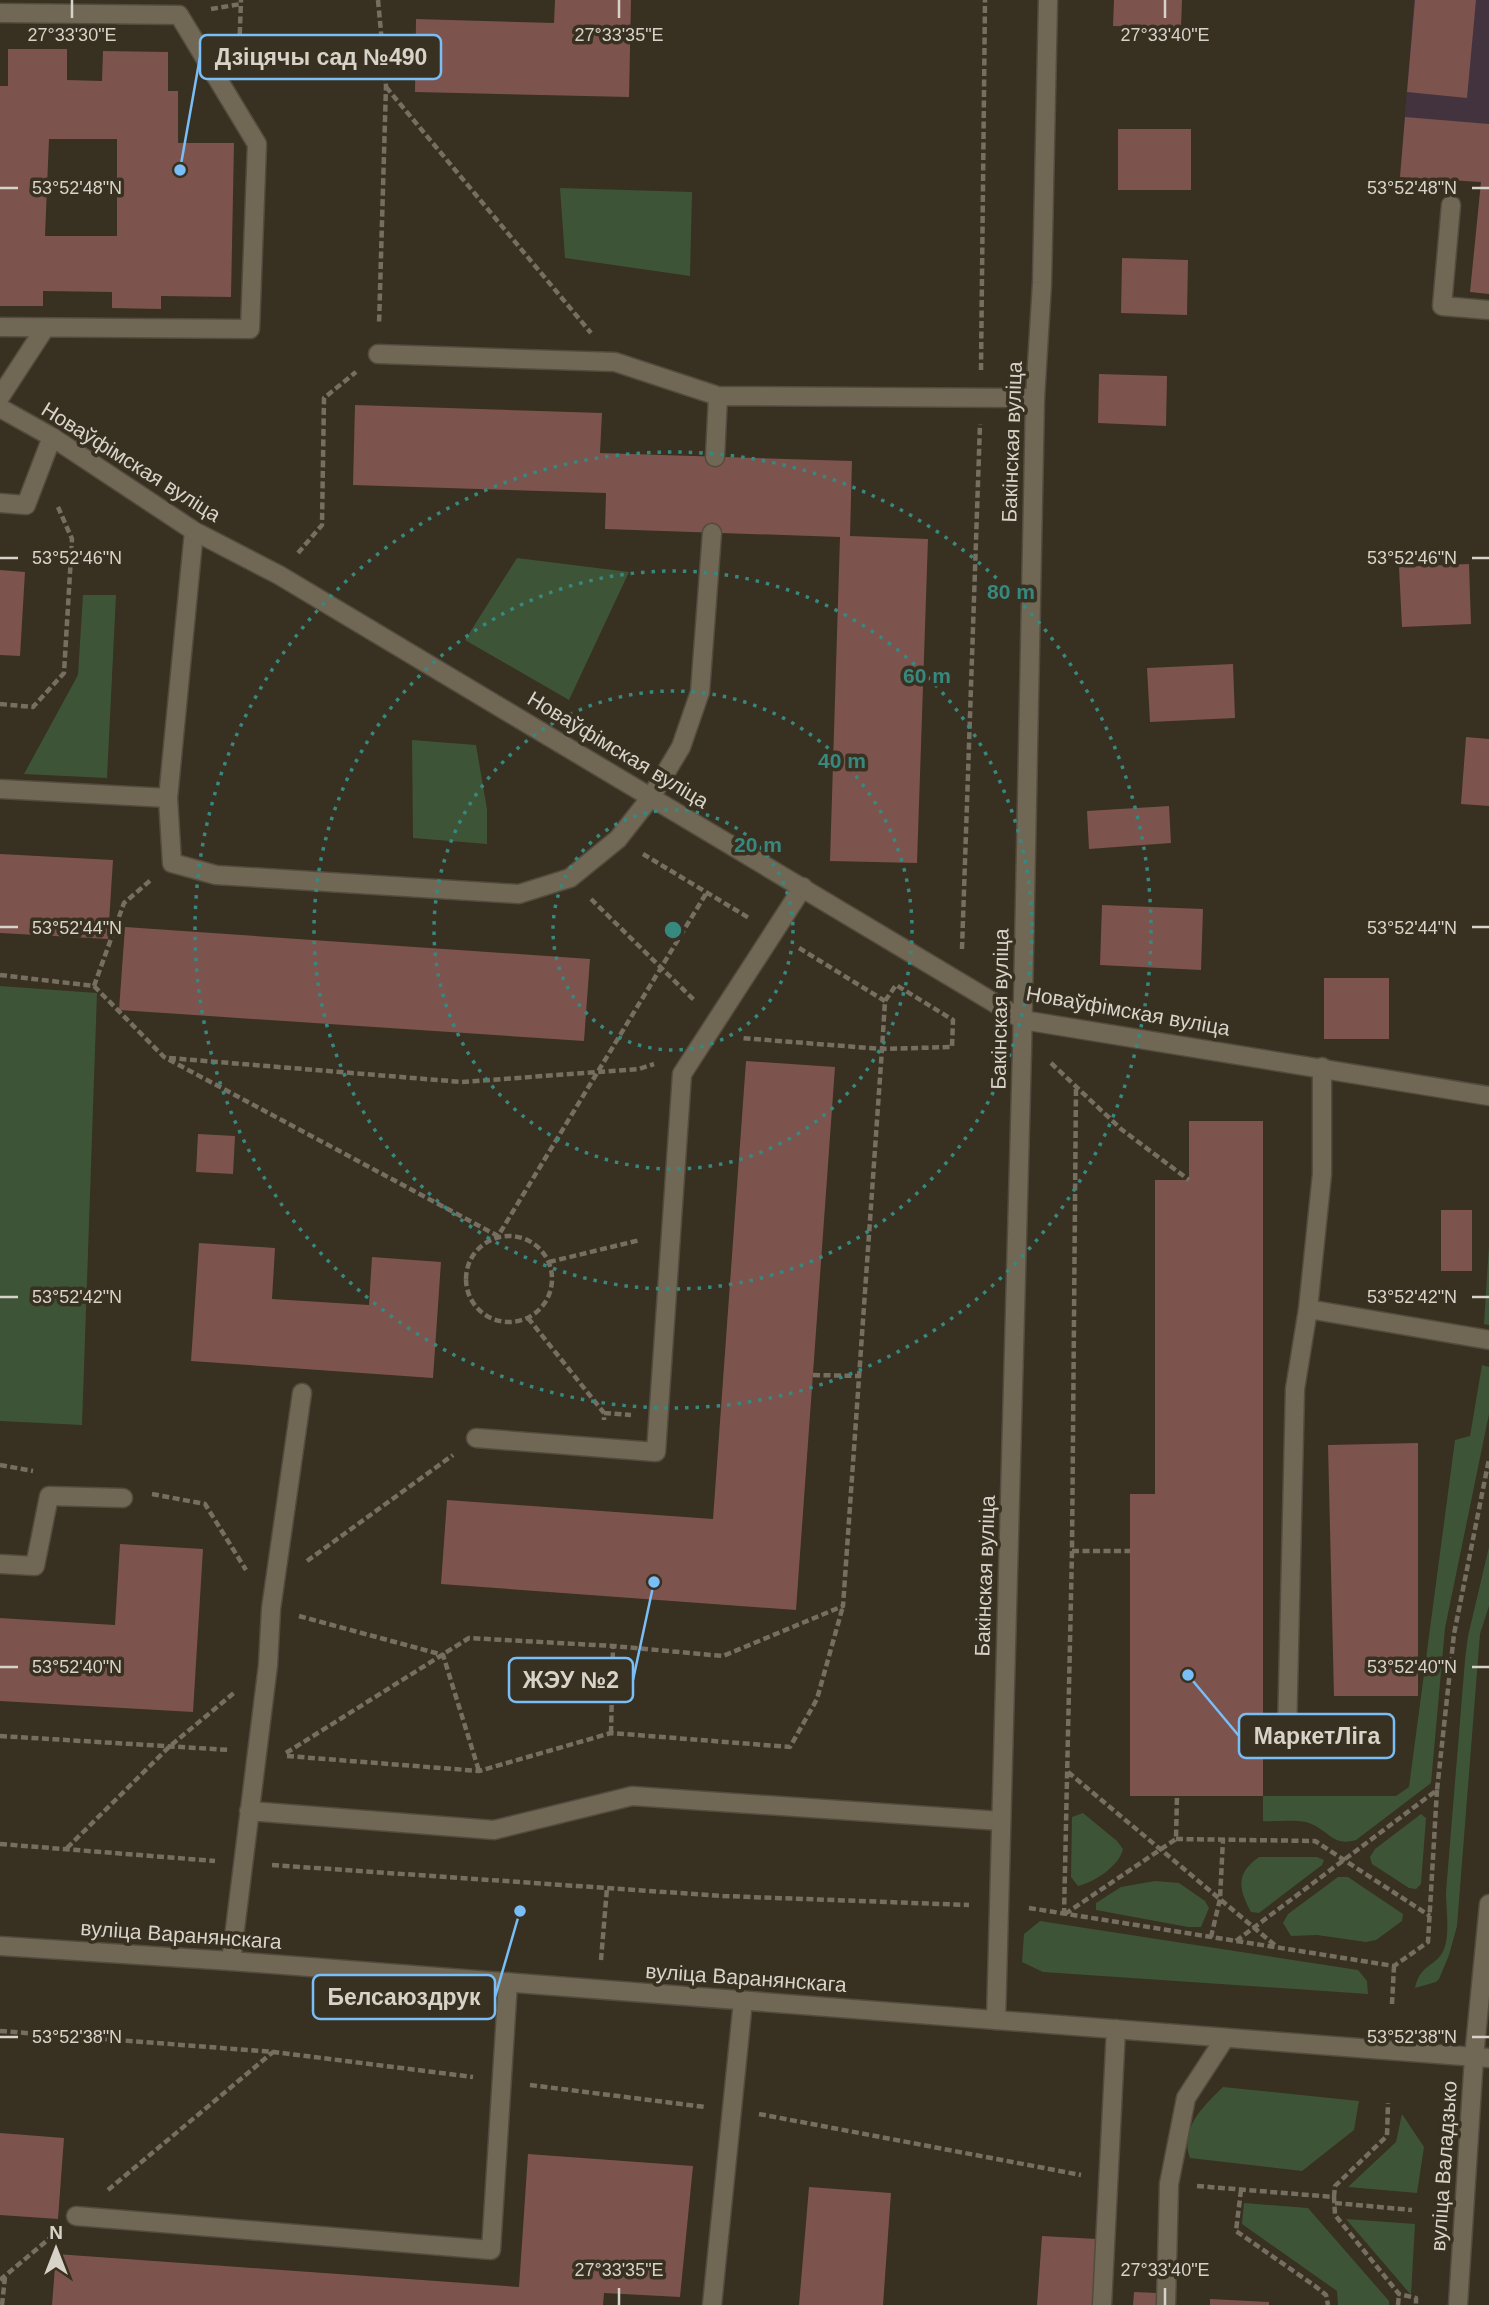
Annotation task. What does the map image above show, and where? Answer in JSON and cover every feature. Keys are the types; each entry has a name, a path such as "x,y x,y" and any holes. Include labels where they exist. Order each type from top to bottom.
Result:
{"street":[{"name":"Бакінская вуліца","path":"996,2020 1023,1020 1035,398 1042,283 1048,0"},
{"path":"0,13 179,15 257,144 250,329 0,327"},
{"path":"1451,205 1442,306 1489,310"},
{"path":"0,397 45,328"},
{"path":"378,354 615,362 718,396 1035,398"},
{"path":"715,457 718,396"},
{"name":"Новаўфімская вуліца","path":"0,408 52,437 194,531 279,575 1023,1020 1489,1096"},
{"path":"0,503 26,505 52,437"},
{"path":"194,531 168,798 172,863 216,875 519,894 570,878 618,839 651,797 681,747 700,692 712,533"},
{"path":"0,789 168,798"},
{"path":"477,1438 656,1452 682,1074 803,887"},
{"path":"1322,1067 1322,1174 1308,1309 1295,1389 1287,1734 1360,1735"},
{"path":"1308,1309 1489,1340"},
{"path":"231,1961 268,1665 271,1609 302,1393"},
{"path":"0,1564 35,1566 48,1496 123,1499"},
{"path":"249,1811 494,1830 632,1796 1001,1821"},
{"name":"вуліца Валадзько","path":"1458,2305 1481,2058 1489,1904"},
{"name":"вуліца Варанянскага","path":"0,1946 231,1961 1481,2058"},
{"path":"76,2216 491,2250 508,1982"},
{"path":"712,2305 743,2001"},
{"path":"1102,2305 1116,2029"},
{"path":"1166,2305 1169,2184 1186,2098 1225,2038"}],"path":[{"path":"279,575 322,525 324,398 378,354 386,86 378,0"},
{"path":"962,949 981,398 985,0"},
{"path":"386,86 615,362"},
{"path":"0,704 33,707 64,673 72,539 58,507 26,505"},
{"path":"94,986 124,903 172,863"},
{"path":"498,1236 707,892"},
{"path":"0,975 94,986 164,1057 498,1236"},
{"path":"844,1606 723,1656 612,1646 469,1638 282,1756 479,1771 611,1734 790,1747 817,1699 844,1606 885,1001 896,985 953,1020 952,1046 882,1049"},
{"path":"164,1057 462,1082 639,1069 698,1049"},
{"path":"1046,1058 1121,1129 1189,1180"},
{"path":"1064,1914 1072,1551 1076,1086"},
{"path":"514,1235 529,1240 541,1249 549,1262 552,1288 539,1311 528,1318 512,1322 495,1320 481,1313 471,1300 465,1284 466,1268 473,1253 485,1242 498,1236 514,1235"},
{"path":"549,1262 642,1240 670,1242"},
{"path":"528,1318 604,1413 601,1448"},
{"path":"813,1375 860,1376"},
{"path":"275,1584 477,1438"},
{"path":"1018,1907 1394,1966 1428,1942 1437,1790 1454,1634 1489,1459"},
{"path":"1072,1551 1130,1551"},
{"path":"611,1734 612,1646"},
{"path":"67,1849 169,1747 268,1665"},
{"path":"0,1736 257,1752"},
{"path":"1067,1771 1279,1948"},
{"path":"1236,1941 1437,1790"},
{"path":"1176,1839 1177,1796"},
{"path":"1064,1914 1176,1839 1223,1839 1315,1841 1430,1916"},
{"path":"1211,1937 1220,1899 1223,1839"},
{"path":"0,1844 723,1896 971,1905"},
{"path":"599,1990 607,1888"},
{"path":"1392,2004 1394,1966"},
{"path":"0,2031 274,2052 706,2108 732,2109 1107,2180"},
{"path":"2,2305 2,2278 274,2052"},
{"path":"1388,2103 1387,2136 1335,2186 1335,2215 1399,2294 1416,2298 1416,2305"},
{"path":"1169,2184 1334,2197"},
{"path":"1241,2190 1236,2231 1315,2286 1326,2295 1328,2305"},
{"path":"1335,2203 1412,2210"},
{"path":"1398,2305 1399,2294"}],"shaded area":[{"path":"1414,0 1489,0 1489,183 1400,177"}],"green space":[{"path":"560,188 692,192 690,276 565,258"},
{"path":"517,558 629,572 569,700 465,640"},
{"path":"83,595 116,595 107,778 24,774 78,675"},
{"path":"412,740 476,745 487,809 487,844 413,838"},
{"path":"0,986 97,993 82,1425 0,1421"},
{"path":"1489,1245 1489,1325 1484,1324"},
{"path":"1482,1365 1489,1367 1489,1414 1445,1628 1431,1783 1356,1840 1348,1842 1336,1840 1309,1823 1263,1821 1263,1796 1396,1796 1409,1787 1455,1440 1470,1436"},
{"path":"1489,1547 1489,1606 1480,1634 1457,1926 1439,1979 1415,1988 1421,1974 1441,1955 1446,1943 1446,1892 1465,1660"},
{"path":"1083,1813 1123,1849 1117,1861 1105,1872 1078,1886 1071,1877 1072,1817"},
{"path":"1421,1814 1426,1818 1421,1884 1416,1889 1409,1888 1372,1864 1370,1857 1375,1849"},
{"path":"1259,1857 1317,1857 1324,1860 1322,1865 1259,1913 1251,1912 1244,1896 1242,1882 1246,1869"},
{"path":"1338,1877 1348,1877 1403,1914 1402,1921 1376,1940 1366,1942 1317,1935 1291,1936 1283,1923 1288,1914"},
{"path":"1155,1881 1179,1883 1205,1901 1209,1908 1201,1927 1096,1910 1096,1903 1121,1887"},
{"path":"1040,1921 1358,1970 1367,1981 1368,1994 1043,1972 1022,1962 1024,1934"},
{"path":"1223,2087 1359,2101 1354,2130 1302,2171 1190,2158 1188,2137 1195,2118"},
{"path":"1402,2114 1424,2147 1417,2193 1348,2187 1396,2142"},
{"path":"1244,2203 1308,2208 1389,2301 1389,2305 1338,2305 1337,2291 1242,2224"},
{"path":"1346,2219 1415,2224 1411,2295"}],"building":[{"path":"555,0 631,0 629,97 415,92 416,19 554,23"},
{"path":"1114,0 1182,0 1181,28 1113,26"},
{"path":"1415,0 1476,0 1467,98 1407,92"},
{"path":"8,49 67,49 67,80 102,81 103,51 168,52 168,91 178,91 178,143 234,143 231,297 161,296 161,309 112,308 112,292 43,291 43,306 0,306 0,86 8,86","holes":["49,139 117,139 117,236 45,236"]},
{"path":"1405,117 1489,124 1489,294 1470,292 1481,182 1400,177"},
{"path":"1118,129 1191,129 1191,190 1118,190"},
{"path":"1122,258 1188,260 1187,315 1121,313"},
{"path":"1099,374 1167,376 1166,426 1098,423"},
{"path":"355,405 602,413 600,453 852,461 850,536 928,539 917,863 830,861 840,537 605,529 606,493 353,485"},
{"path":"1469,564 1471,624 1402,627 1399,567"},
{"path":"0,570 25,572 20,656 0,655"},
{"path":"1233,664 1235,718 1150,722 1147,668"},
{"path":"1466,737 1489,739 1489,806 1461,804"},
{"path":"1169,806 1171,843 1089,849 1087,811"},
{"path":"0,854 113,860 108,939 0,933"},
{"path":"1102,905 1203,909 1201,970 1100,965"},
{"path":"125,927 590,959 584,1041 119,1010"},
{"path":"1324,978 1389,978 1389,1039 1324,1039"},
{"path":"746,1061 835,1067 796,1610 441,1584 447,1500 713,1519"},
{"path":"1189,1121 1263,1121 1263,1796 1130,1796 1130,1494 1155,1494 1155,1180 1189,1180"},
{"path":"198,1134 235,1136 233,1174 196,1172"},
{"path":"1441,1210 1472,1210 1472,1271 1441,1271"},
{"path":"199,1243 275,1248 272,1299 369,1305 372,1257 441,1262 433,1378 191,1361"},
{"path":"1418,1443 1418,1696 1334,1696 1328,1445"},
{"path":"120,1544 203,1549 193,1712 0,1701 0,1618 115,1625"},
{"path":"0,2133 64,2138 58,2219 0,2215"},
{"path":"528,2154 693,2166 680,2297 604,2293 603,2305 52,2305 56,2254 519,2287"},
{"path":"809,2187 891,2193 883,2305 799,2305"},
{"path":"1042,2236 1097,2239 1093,2305 1037,2305"},
{"path":"1134,2292 1157,2293 1157,2305 1133,2305"},
{"path":"1210,2299 1269,2302 1269,2305 1210,2305"}],"place":[{"name":"Дзіцячы сад №490","path":"180,170"},
{"name":"ЖЭУ №2","path":"654,1582"},
{"name":"МаркетЛіга","path":"1188,1675"},
{"name":"Белсаюздрук","path":"520,1911"}]}
